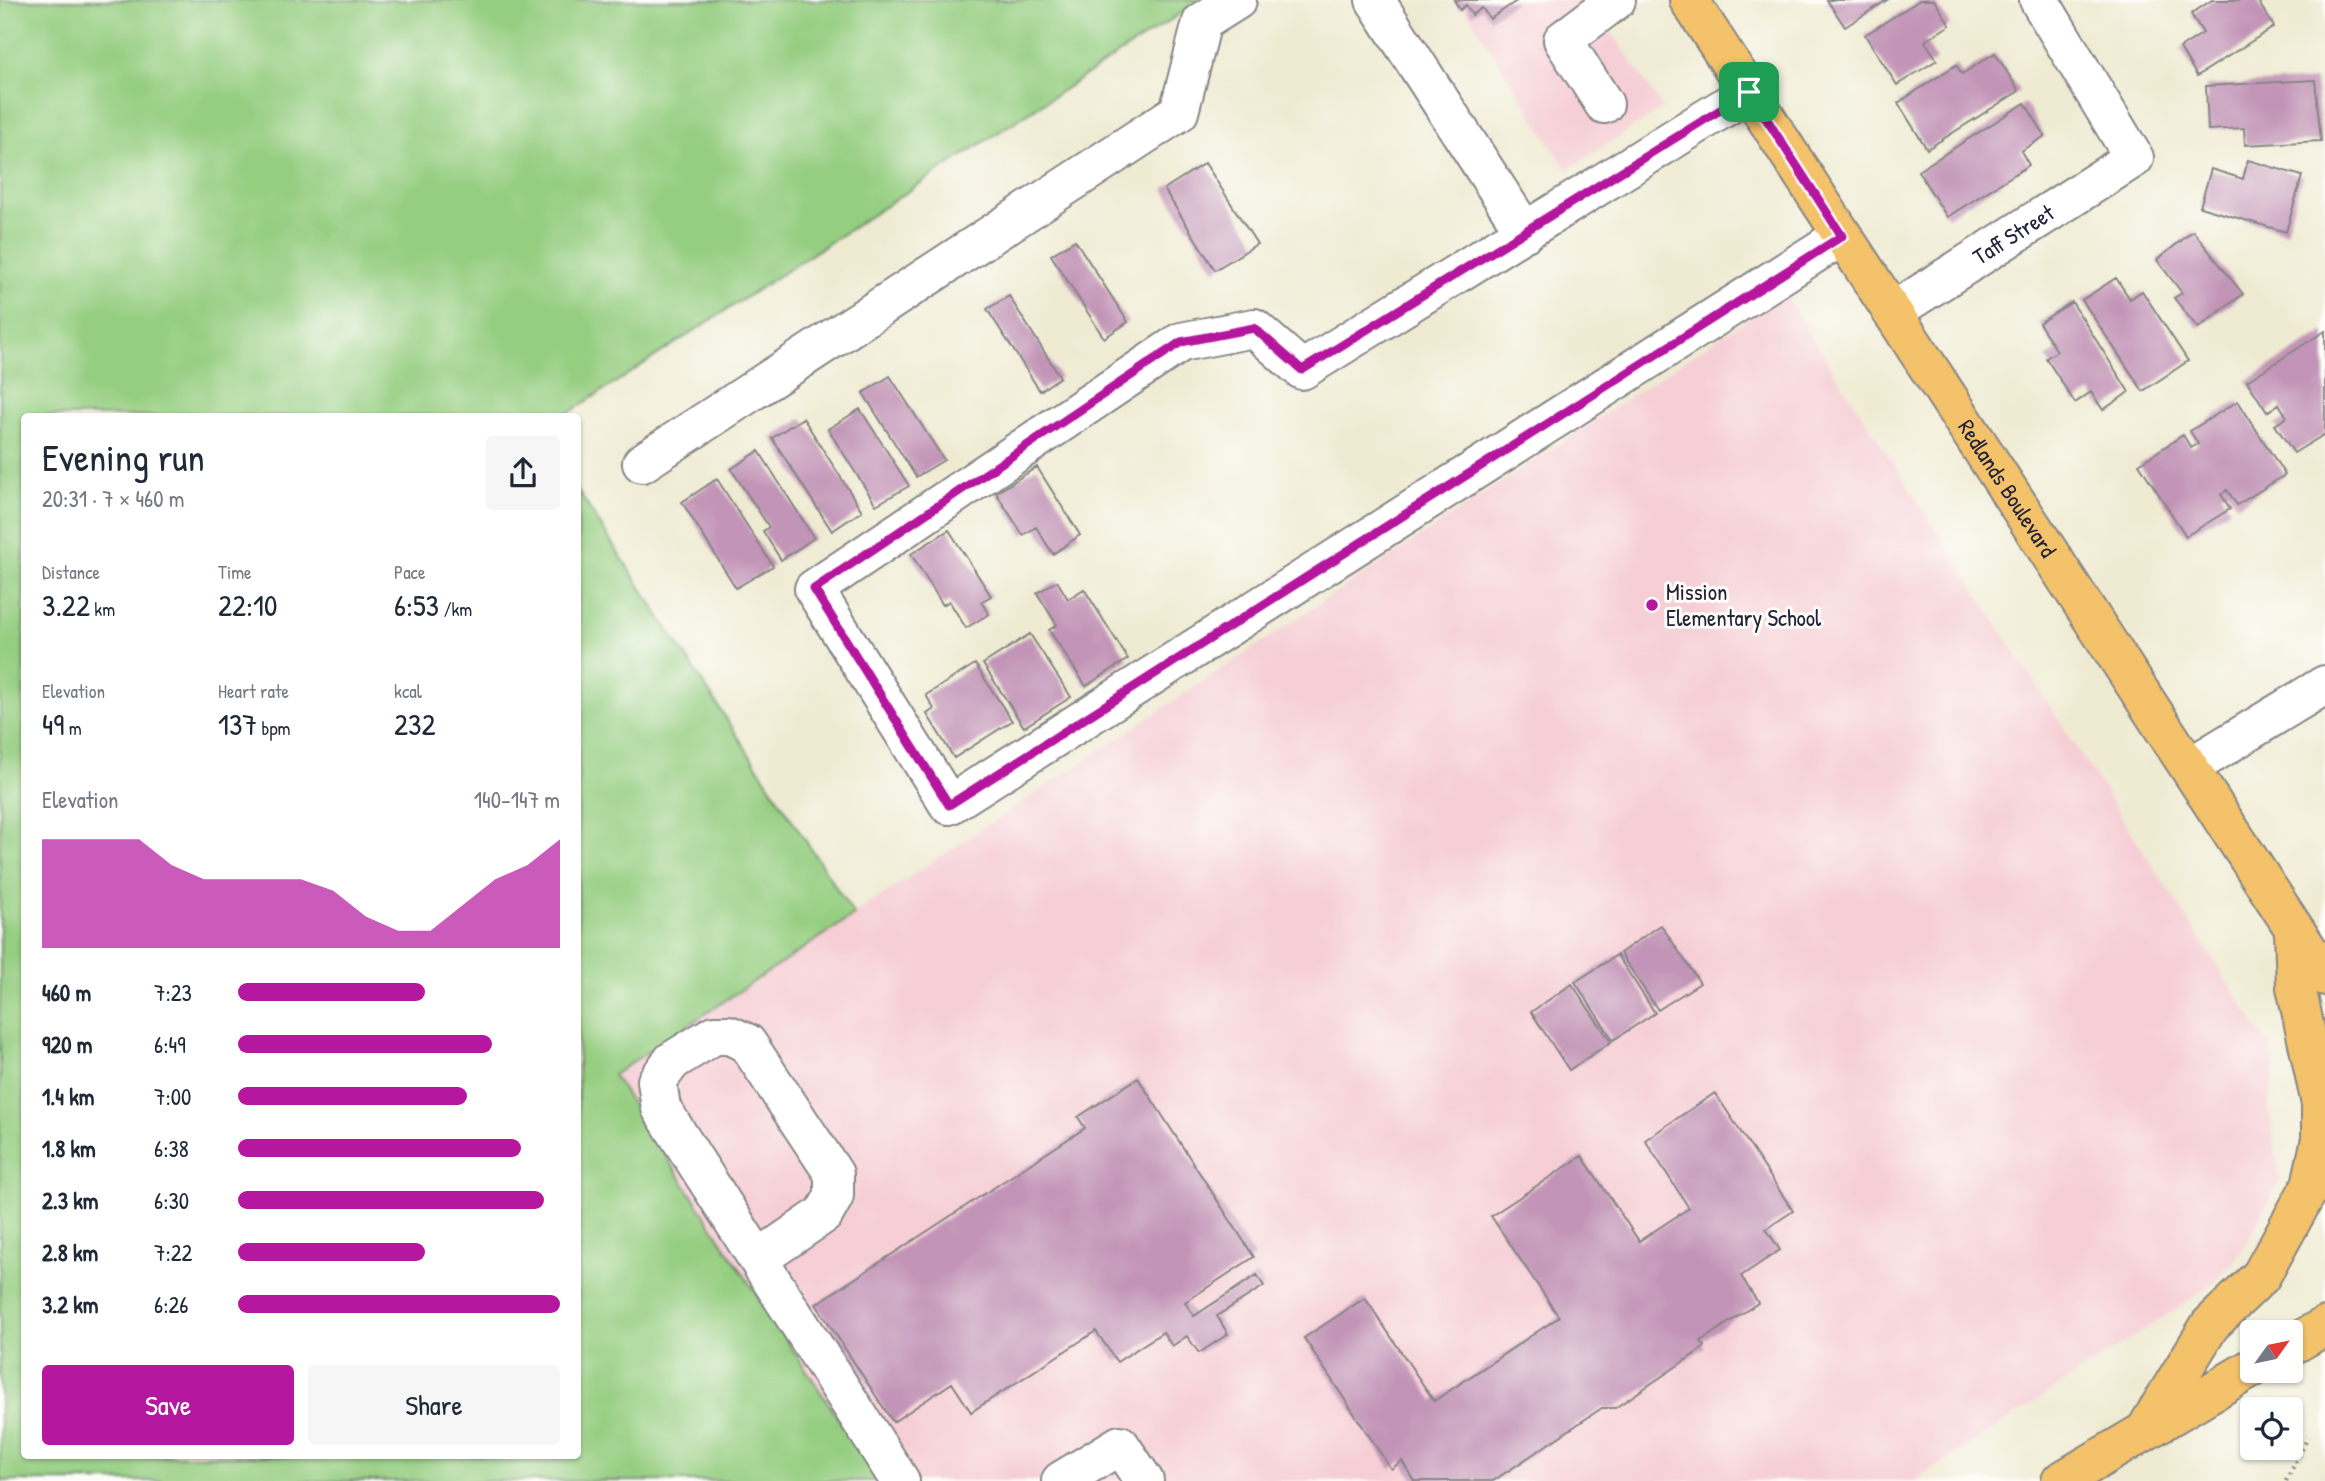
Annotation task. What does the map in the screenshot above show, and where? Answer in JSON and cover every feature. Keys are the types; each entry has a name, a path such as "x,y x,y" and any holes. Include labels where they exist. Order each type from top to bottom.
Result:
{"main road":[{"name":"Redlands Boulevard","path":"1689,0 2325,976"},
{"path":"2147,1428 2210,1325 2261,1276 2311,1185 2321,1139 2321,1104 2297,987 2294,931"},
{"path":"2303,1339 2325,1326"},
{"path":"2061,1481 2240,1375"}],"street":[{"path":"642,463 1179,113 1202,22 1237,0"},
{"path":"1375,0 1525,232"},
{"path":"1604,104 1563,40 1616,0"},
{"name":"Taff Street","path":"1892,312 2134,158 2039,0"},
{"path":"1749,92 1302,370 1254,328 1181,342 814,589 949,805 1842,236"},
{"path":"2190,767 2325,685"},
{"path":"758,1259 824,1214 834,1196 834,1174 747,1043 729,1035 714,1035 672,1061 657,1081 661,1108 900,1481"},
{"path":"1061,1481 1121,1445 1143,1481"}],"path":[{"path":"2286,1481 2308,1437"}],"shaded area":[{"path":"1459,0 1590,0 1663,108 1567,170"},
{"name":"Mission Elementary School","path":"1784,294 2271,1049 2275,1065 2269,1108 2280,1180 2240,1254 2212,1285 1915,1481 879,1481 613,1075"}],"green space":[{"path":"0,0 1201,0 569,413 21,413 21,1459 581,1459 581,496 854,915 613,1075 879,1481 0,1481"}],"building":[{"path":"1454,0 1518,0 1490,19 1482,8 1472,15 1466,5 1460,10"},
{"path":"1827,0 1887,0 1845,27"},
{"path":"1920,0 1934,0 1950,25 1925,41 1937,60 1897,85 1865,35"},
{"path":"2212,0 2257,0 2274,27 2197,76 2180,48 2203,33 2191,14"},
{"path":"1995,53 2019,91 1927,149 1898,103 1956,65 1962,74"},
{"path":"2315,80 2321,141 2245,145 2244,128 2208,130 2206,86"},
{"path":"2025,103 2045,136 2021,151 2029,165 1947,217 1918,171"},
{"path":"2248,160 2302,176 2286,232 2200,207 2211,169 2243,179"},
{"path":"1205,163 1257,244 1215,270 1164,189"},
{"path":"2193,231 2243,294 2198,328 2174,298 2182,293 2157,260"},
{"path":"1075,240 1128,322 1104,338 1051,255"},
{"path":"2116,278 2130,299 2142,291 2188,361 2143,391 2082,300"},
{"path":"1009,296 1060,377 1040,391 987,309"},
{"path":"2072,302 2129,392 2103,410 2091,392 2075,403 2046,358 2057,351 2039,323"},
{"path":"2325,331 2325,434 2294,453 2275,425 2287,417 2279,404 2267,412 2247,381"},
{"path":"890,376 944,460 916,477 863,393"},
{"path":"2238,401 2285,475 2237,505 2227,490 2221,494 2230,509 2186,536 2139,464 2183,435 2191,448 2198,444 2190,431"},
{"path":"860,409 909,486 876,505 828,429"},
{"path":"803,418 862,511 832,531 772,438"},
{"path":"759,451 814,538 781,560 763,531 769,527 731,469"},
{"path":"1037,467 1080,535 1053,554 1036,527 1023,535 996,493"},
{"path":"717,479 773,566 736,588 682,502"},
{"path":"949,530 991,596 981,602 989,614 966,628 949,601 943,605 911,554"},
{"path":"1057,581 1068,599 1084,589 1128,659 1086,686 1049,630 1057,625 1037,593"},
{"path":"1030,634 1071,697 1024,727 983,664"},
{"path":"975,664 1012,721 954,758 927,714 934,709 926,695"},
{"path":"1661,925 1700,983 1658,1010 1620,953"},
{"path":"1617,955 1655,1013 1613,1040 1575,982"},
{"path":"1572,984 1611,1042 1569,1070 1531,1012"},
{"path":"1138,1078 1254,1257 1185,1302 1194,1316 1257,1275 1264,1286 1217,1316 1228,1334 1199,1353 1187,1336 1172,1346 1163,1332 1117,1362 1096,1331 971,1412 952,1383 893,1422 816,1304 1085,1128 1078,1117"},
{"path":"1715,1093 1793,1211 1766,1229 1780,1250 1741,1276 1758,1303 1701,1341 1705,1347 1615,1408 1602,1408 1493,1481 1414,1481 1402,1461 1391,1469 1304,1338 1365,1298 1434,1401 1559,1317 1491,1216 1582,1156 1639,1241 1689,1208 1645,1140"}],"place":[{"name":"Mission Elementary School","path":"1652,605"}],"route":[{"path":"1749,92 1842,236 949,805 814,589 1181,342 1254,328 1302,370 1749,92"}]}
